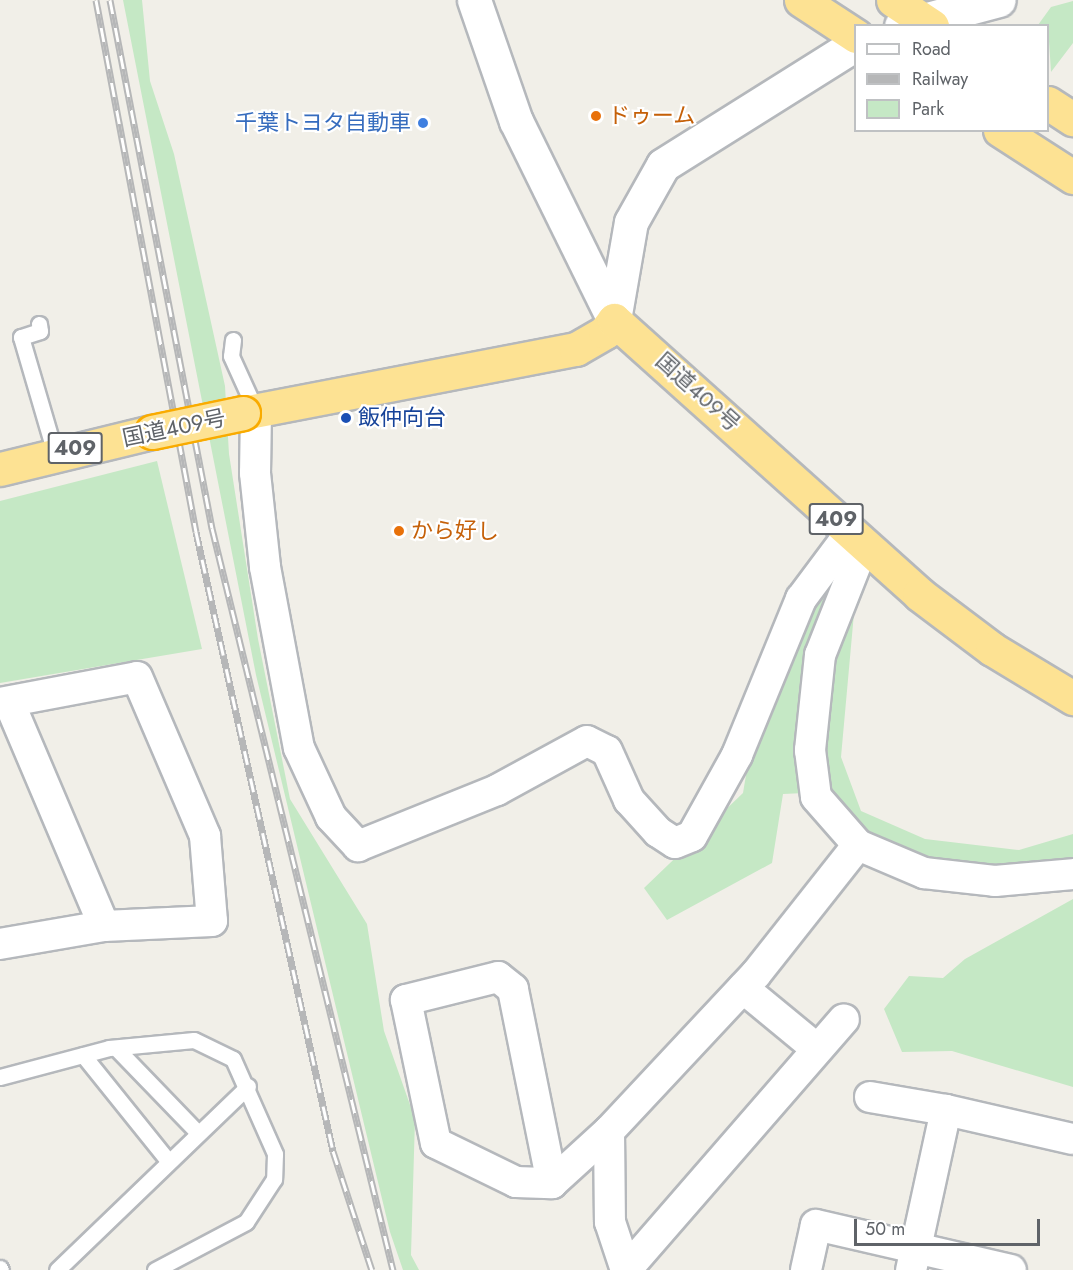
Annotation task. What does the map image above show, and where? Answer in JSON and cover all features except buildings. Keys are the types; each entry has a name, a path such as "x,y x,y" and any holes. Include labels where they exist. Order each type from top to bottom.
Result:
{"highway":[{"path":"801,0 854,35"},
{"path":"893,0 918,23"},
{"path":"1049,104 1073,120"},
{"path":"1003,132 1073,177"},
{"name":"国道409号","path":"0,469 55,453 152,432 576,349 605,332 614,320 857,538 992,649 1073,698"}],"street":[{"path":"474,0 516,121 614,320"},
{"path":"918,23 991,1"},
{"path":"614,320 631,222 663,165 854,45"},
{"path":"249,412 265,567 299,748 330,817 358,846 497,789 586,741 607,751 629,800 658,832 675,843 692,836 737,755 801,599 857,538"},
{"path":"857,538 820,655 810,750 816,797 858,845 924,873 995,881 1073,874"},
{"path":"0,944 104,926 212,921 205,836 137,677 5,702 104,926"},
{"path":"552,1183 513,989 498,977 406,1000 436,1143 516,1182 552,1183 609,1131 743,988 858,845"},
{"path":"743,988 817,1049"},
{"path":"609,1131 610,1222 626,1270 844,1019"},
{"path":"870,1097 946,1110 1073,1139"},
{"path":"913,1259 946,1110"},
{"path":"806,1270 816,1225 913,1259 1011,1270"}],"lane":[{"path":"39,324 40,331 21,337 55,453"},
{"path":"233,340 231,356 249,412"},
{"path":"0,1077 116,1048 194,1040 234,1059 248,1086 275,1154 274,1179 262,1205 224,1237 154,1270"},
{"path":"116,1048 198,1133"},
{"path":"83,1055 169,1162"},
{"path":"57,1270 248,1086"}],"green space":[{"path":"123,0 142,0 150,81 174,154 225,386 229,454 258,639 290,799 367,924 384,1031 415,1119 411,1255 419,1270 403,1270 390,1232 256,675"},
{"path":"1073,1 1073,43 1051,72 1049,24 1039,24 1051,7"},
{"path":"157,461 202,649 0,683 0,501"},
{"path":"830,577 856,591 841,757 861,811 925,839 1019,850 1073,834 1073,858 997,870 952,869 876,845 827,792 783,794 772,863 667,920 644,888 743,793 751,745 792,640"},
{"path":"1073,899 1073,1087 952,1051 902,1052 884,1009 909,976 943,978 965,959"}],"railway":[{"path":"96,0 196,532 333,1151 372,1270"},
{"path":"110,0 212,528 393,1270"}],"place":[{"name":"ドゥーム","path":"596,116"},
{"name":"千葉トヨタ自動車","path":"423,123"},
{"name":"飯仲向台","path":"346,418"},
{"name":"から好し","path":"399,531"}]}
